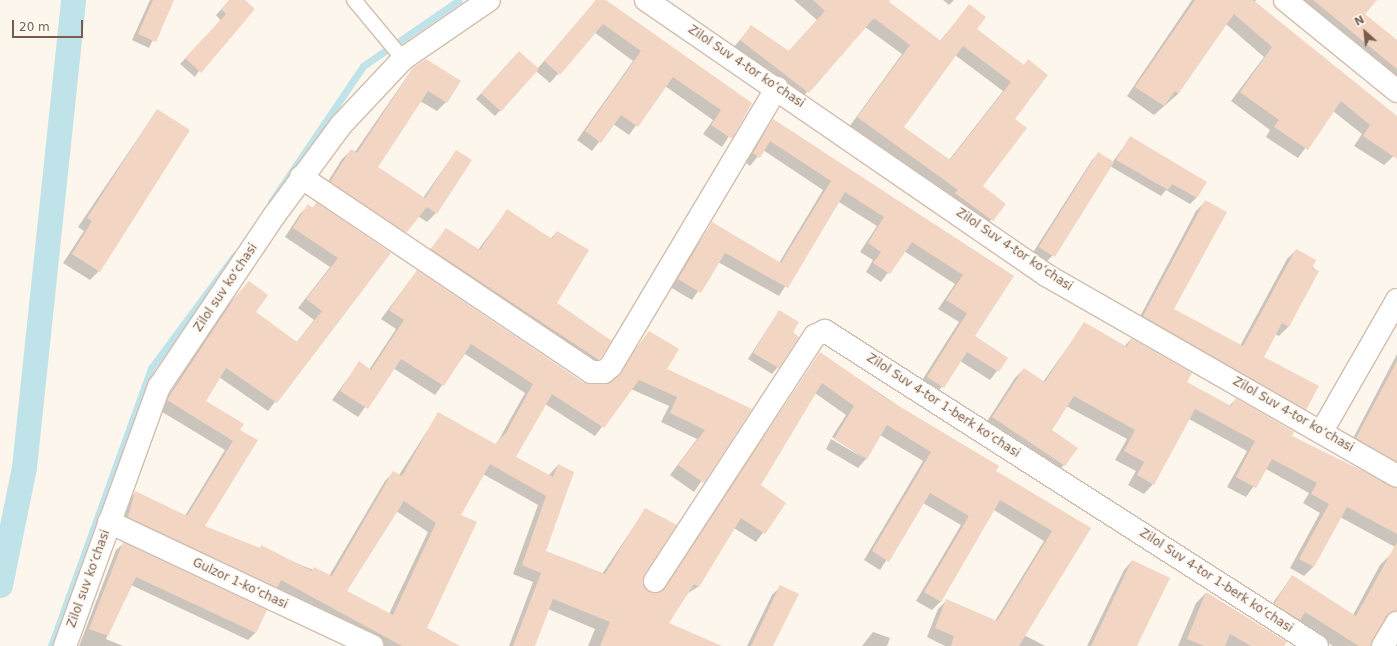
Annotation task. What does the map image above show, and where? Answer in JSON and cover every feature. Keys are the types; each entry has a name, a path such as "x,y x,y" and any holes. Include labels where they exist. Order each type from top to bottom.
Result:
{"street":[{"name":"Zilol suv koʻchasi","path":"65,646 159,387 301,177 341,125 401,57 489,0"},
{"name":"Zilol Suv 4-tor koʻchasi","path":"646,0 778,88 1046,275 1322,431 1397,476"},
{"path":"1285,0 1397,91"},
{"path":"301,177 591,372 604,372 611,366 778,88"},
{"path":"1322,431 1397,300"},
{"name":"Zilol Suv 4-tor 1-berk koʻchasi","path":"655,581 815,336 825,331 1317,646"},
{"name":"Gulzor 1-koʻchasi","path":"109,522 372,646"},
{"path":"1383,646 1397,623"}],"lane":[{"path":"354,0 401,57"}],"building":[{"path":"153,0 174,0 156,42 138,34"},
{"path":"229,0 245,0 255,9 201,73 185,58 226,14 221,9"},
{"path":"596,0 606,0 752,103 732,139 711,125 721,110 673,77 638,127 621,115 601,143 585,131 641,51 603,24 560,75 544,61"},
{"path":"813,0 890,0 889,2 941,41 969,4 986,17 977,29 1024,65 1028,59 1048,75 1015,119 1027,128 983,186 1006,204 993,221 955,193 958,190 857,117 910,45 874,18 809,93 740,40 751,25 789,51 825,11","holes":["963,46 1011,82 950,160 904,127"]},
{"path":"1195,0 1253,0 1397,116 1397,159 1363,136 1370,125 1341,101 1308,150 1274,127 1279,120 1240,92 1272,47 1234,14 1178,94 1175,91 1164,106 1135,87"},
{"path":"1313,0 1377,0 1365,14 1397,40 1397,69"},
{"path":"519,51 539,69 501,111 481,93"},
{"path":"426,59 461,81 447,103 428,91 378,167 425,198 456,150 472,160 437,214 427,207 406,233 330,182 351,149 357,153 413,68"},
{"path":"157,109 190,130 100,272 72,254 92,221 87,218"},
{"path":"773,119 1014,276 975,336 1008,358 999,372 967,352 944,388 927,377 967,313 946,300 963,275 912,242 890,274 873,263 881,252 868,243 884,217 845,192 788,288 725,253 701,293 678,279 712,222 781,263 831,181 770,141 760,158 753,153"},
{"path":"1130,136 1207,182 1197,198 1172,184 1168,190 1116,160"},
{"path":"1098,152 1114,162 1055,257 1039,247"},
{"path":"1205,200 1227,212 1174,309 1243,346 1296,249 1316,260 1312,268 1319,271 1289,327 1282,323 1264,357 1319,386 1306,410 1143,316"},
{"path":"316,202 391,253 277,403 226,368 206,401 244,424 240,430 258,440 205,526 260,548 261,545 312,571 314,567 332,576 393,471 402,476 438,412 495,444 506,433 533,384 471,344 444,386 401,359 368,409 340,391 359,361 371,370 404,320 389,310 417,270 584,383 612,381 649,331 679,349 667,369 752,409 704,483 678,465 705,430 670,413 677,397 639,380 604,428 552,394 516,457 553,477 558,464 574,472 546,551 605,574 645,508 677,525 644,575 644,586 649,592 660,592 665,588 820,352 884,397 999,466 996,471 1091,528 1019,646 951,646 954,636 935,628 946,599 997,621 1052,531 1000,500 941,602 924,592 969,516 930,493 889,562 872,551 931,452 887,425 867,459 834,439 854,406 822,383 761,485 786,503 765,534 741,518 699,587 694,584 669,623 722,646 600,646 610,622 553,599 535,646 513,646 541,573 522,565 546,496 490,464 461,515 477,522 427,628 460,646 402,646 281,580 277,588 128,517 135,491 187,516 233,441 167,400 235,297 249,281 268,295 256,312 297,342 322,311 306,299 338,258 293,228 308,204 313,208","holes":["404,501 436,523 393,615 347,591"]},
{"path":"507,209 552,239 557,231 589,250 557,303 612,341 599,360 431,249 446,228 480,250"},
{"path":"779,310 799,322 793,332 799,337 779,368 753,353"},
{"path":"1084,322 1127,347 1131,338 1192,373 1187,382 1231,406 1236,398 1294,432 1292,436 1397,488 1397,534 1347,507 1314,567 1299,559 1329,504 1311,494 1317,483 1272,459 1256,488 1236,477 1255,441 1195,409 1154,485 1137,475 1144,462 1124,451 1135,430 1074,396 1052,430 1078,448 1065,466 992,417 1024,368 1045,382"},
{"path":"1397,361 1397,462 1356,438"},
{"path":"123,542 267,610 256,633 136,577 108,636 89,629"},
{"path":"1397,542 1397,611 1386,616 1371,646 1359,646 1305,612 1300,620 1274,604 1292,575 1356,616"},
{"path":"1132,560 1170,578 1137,646 1091,646"},
{"path":"780,585 799,594 773,646 751,646"},
{"path":"1206,592 1287,642 1284,646 1251,646 1230,634 1225,646 1204,646 1187,639"}],"waterway":[{"path":"0,585 24,467 73,0"},
{"path":"271,202 363,66 459,0"},
{"path":"51,646 151,368 235,255"}]}
